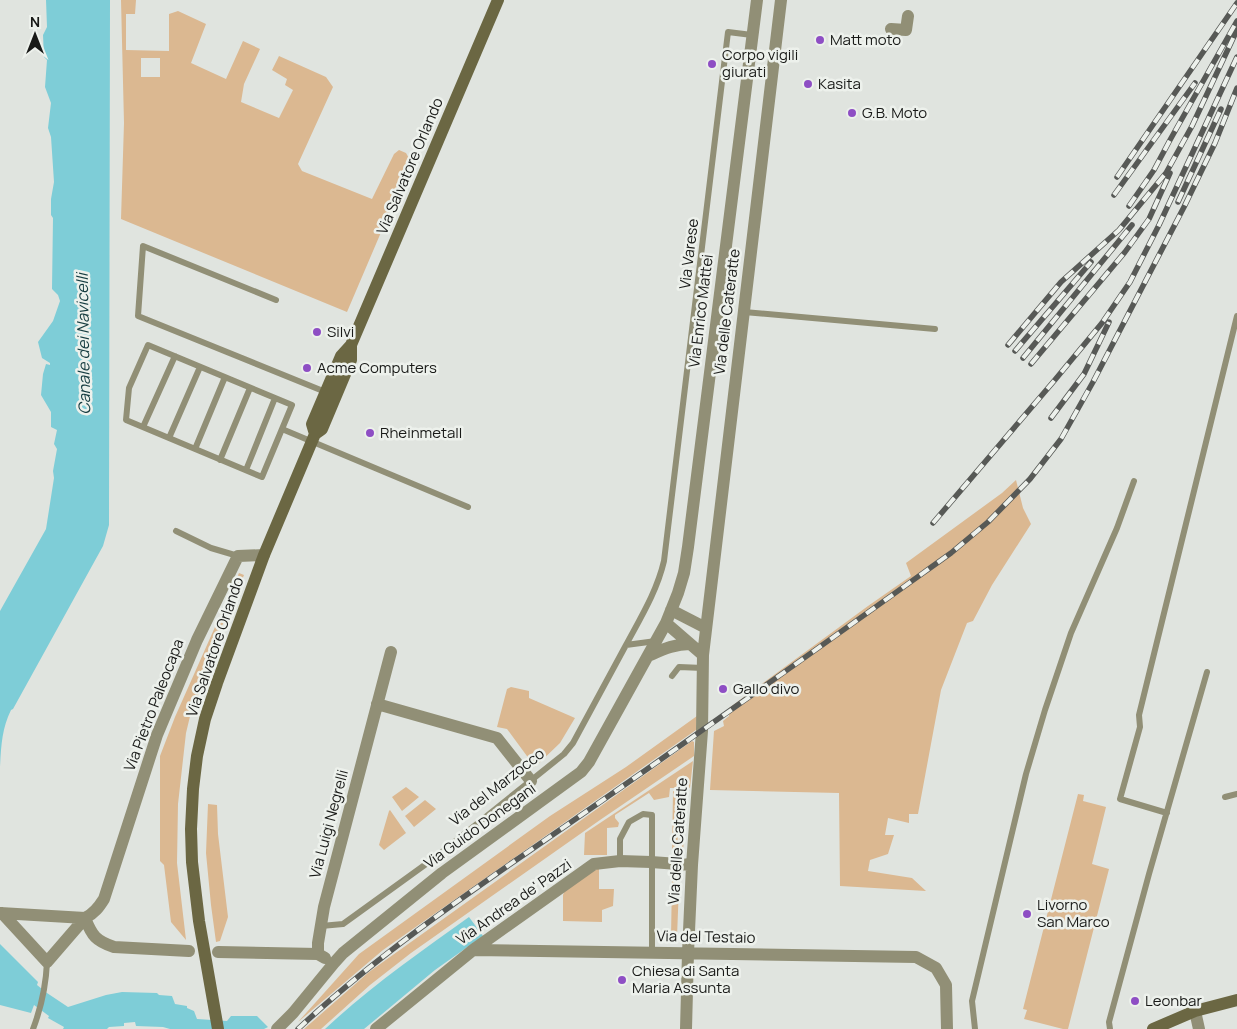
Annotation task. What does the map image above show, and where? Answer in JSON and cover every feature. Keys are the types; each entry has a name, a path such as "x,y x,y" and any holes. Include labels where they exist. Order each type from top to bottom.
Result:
{"main road":[{"name":"Via Salvatore Orlando","path":"218,1029 199,921 194,882 191,829 193,789 206,719 217,683 264,555 313,438 312,424 331,394 341,356 351,346 498,0"},
{"path":"1153,1029 1195,1011 1237,1000"}],"street":[{"name":"Via Enrico Mattei","path":"666,623 684,573 688,547 757,0"},
{"name":"Via delle Cateratte","path":"686,1029 692,865 702,731 703,655 781,0"},
{"path":"891,29 906,30 908,16"},
{"path":"238,556 264,555"},
{"name":"Via Pietro Paleocapa","path":"85,918 93,914 104,899 157,735 197,640 238,556"},
{"path":"671,610 706,628"},
{"path":"666,623 703,655"},
{"name":"Via Guido Donegani","path":"277,1029 293,1013 334,963 355,944 442,873 582,772 666,623"},
{"path":"648,656 672,646 690,644"},
{"name":"Via Luigi Negrelli","path":"318,954 324,907 391,652"},
{"path":"377,704 497,738 531,781"},
{"name":"Via Andrea de' Pazzi","path":"376,1029 472,950 594,864 620,861 692,865"},
{"path":"1,913 85,918"},
{"path":"1,913 47,962 85,918"},
{"path":"85,918 93,935 114,947 188,951"},
{"name":"Via del Testaio","path":"472,950 916,957 936,968 946,985 947,1029"},
{"path":"218,952 318,954 334,963"},
{"path":"1195,1011 1199,1029"}],"lane":[{"name":"Via Varese","path":"626,645 653,594 664,561 728,32 752,35"},
{"path":"276,300 143,246 138,316 331,394"},
{"path":"744,312 935,329"},
{"path":"1167,813 1120,799 1140,727 1139,715 1237,316"},
{"path":"148,345 200,367 292,405 262,477 126,420 129,388 148,345"},
{"path":"143,427 175,356"},
{"path":"169,438 200,367"},
{"path":"195,449 225,377"},
{"path":"220,460 250,388"},
{"path":"246,470 275,398"},
{"path":"282,429 313,438 468,507"},
{"path":"975,1029 972,1001 1028,765 1071,633 1117,528 1134,481"},
{"path":"176,531 211,548 238,556"},
{"path":"626,645 656,641"},
{"name":"Via del Marzocco","path":"321,926 344,924 433,859 564,754 573,743 626,645"},
{"path":"672,676 678,667 703,668"},
{"path":"1110,1029 1109,1022 1149,874 1207,672"},
{"path":"1225,797 1237,794"},
{"path":"620,861 620,839 629,822 644,814 652,815 652,953"},
{"path":"33,1029 46,979 47,962"}],"shaded area":[{"path":"121,0 136,0 135,14 126,14 126,50 169,51 169,14 178,11 206,24 191,63 226,79 243,41 260,49 244,84 241,102 279,118 293,90 285,85 287,79 272,70 279,56 326,77 333,87 298,164 302,171 372,199 394,154 399,150 406,153 411,162 347,312 121,219 124,123","holes":["141,58 160,58 160,77 141,77"]},
{"path":"1016,480 1023,508 1031,524 992,585 973,621 967,623 941,690 918,814 909,814 909,823 888,818 885,835 894,835 888,854 870,860 868,871 912,878 926,891 840,886 839,793 710,790 714,731 724,726 723,721 729,716 729,708 911,576 906,563 1002,493"},
{"path":"239,573 244,575 216,640 198,697 192,708 186,733 178,804 177,863 186,940 171,922 164,865 160,861 160,756 175,717"},
{"path":"511,687 529,691 529,698 575,718 560,743 535,767 507,729 497,727 507,689"},
{"path":"697,716 696,730 383,950 298,1022 359,954 550,816 626,767"},
{"path":"692,741 694,742 694,756 411,953 370,985 321,1029 304,1029 369,972"},
{"path":"693,761 690,788 670,788 669,797 654,800 649,793 615,815 619,823 618,827 607,828 607,855 584,855 585,833"},
{"path":"406,787 419,797 402,811 392,797"},
{"path":"673,791 680,791 677,853 672,853"},
{"path":"682,791 687,791 683,852 679,851"},
{"path":"1078,794 1084,795 1083,801 1106,807 1092,864 1109,869 1068,1029 1063,1029 1024,1019 1027,1010 1023,1009"},
{"path":"425,800 436,809 414,827 405,816"},
{"path":"208,804 217,805 218,834 228,917 220,941 216,942 206,853"},
{"path":"390,810 406,833 384,850 379,845"},
{"path":"599,868 599,889 614,889 613,906 602,910 602,922 563,921 563,895 566,887"},
{"path":"672,880 679,886 677,937 671,937"}],"water":[{"name":"Canale dei Navicelli","path":"46,0 110,0 109,525 103,546 11,710 4,731 0,767 0,611 46,529 57,449 54,444 57,430 51,427 51,412 41,395 43,374 46,364 50,365 50,363 42,358 38,342 53,321 60,301 58,295 52,289 53,218 51,215 51,199 54,182 51,137 48,128 51,103 45,87 47,60 44,57 43,35 47,27"},
{"path":"469,917 483,936 435,970 364,1029 325,1029 377,984"},
{"path":"0,944 38,982 37,985 68,1007 122,992 157,993 159,995 172,996 175,1004 187,1006 187,1008 194,1011 197,1019 227,1021 231,1016 257,1016 268,1027 264,1029 170,1029 136,1026 135,1022 124,1023 124,1026 109,1027 107,1029 63,1029 64,1027 48,1018 49,1016 34,1005 31,1013 0,1005"}],"railway":[{"path":"1117,177 1237,3"},
{"path":"1129,206 1154,170 1237,21"},
{"path":"1008,345 1061,282 1119,230 1166,173 1192,126 1237,30"},
{"path":"933,523 1102,323 1130,282 1159,225 1237,57"},
{"path":"1114,195 1195,83"},
{"path":"298,1029 370,967 445,910 951,553 988,522 1030,479 1061,439 1093,382 1184,207 1215,143 1237,88"},
{"path":"1178,202 1221,109"},
{"path":"1031,364 1125,252 1149,219 1170,173"},
{"path":"1023,358 1132,225"},
{"path":"1015,351 1091,262"},
{"path":"1051,418 1084,374 1109,322"}],"place":[{"name":"Matt moto","path":"820,40"},
{"name":"Corpo vigili giurati","path":"712,64"},
{"name":"Kasita","path":"808,84"},
{"name":"G.B. Moto","path":"852,113"},
{"name":"Silvi","path":"317,332"},
{"name":"Acme Computers","path":"307,368"},
{"name":"Rheinmetall","path":"370,433"},
{"name":"Gallo divo","path":"723,689"},
{"name":"Livorno San Marco","path":"1027,914"},
{"name":"Chiesa di Santa Maria Assunta","path":"622,980"},
{"name":"Leonbar","path":"1135,1001"}]}
